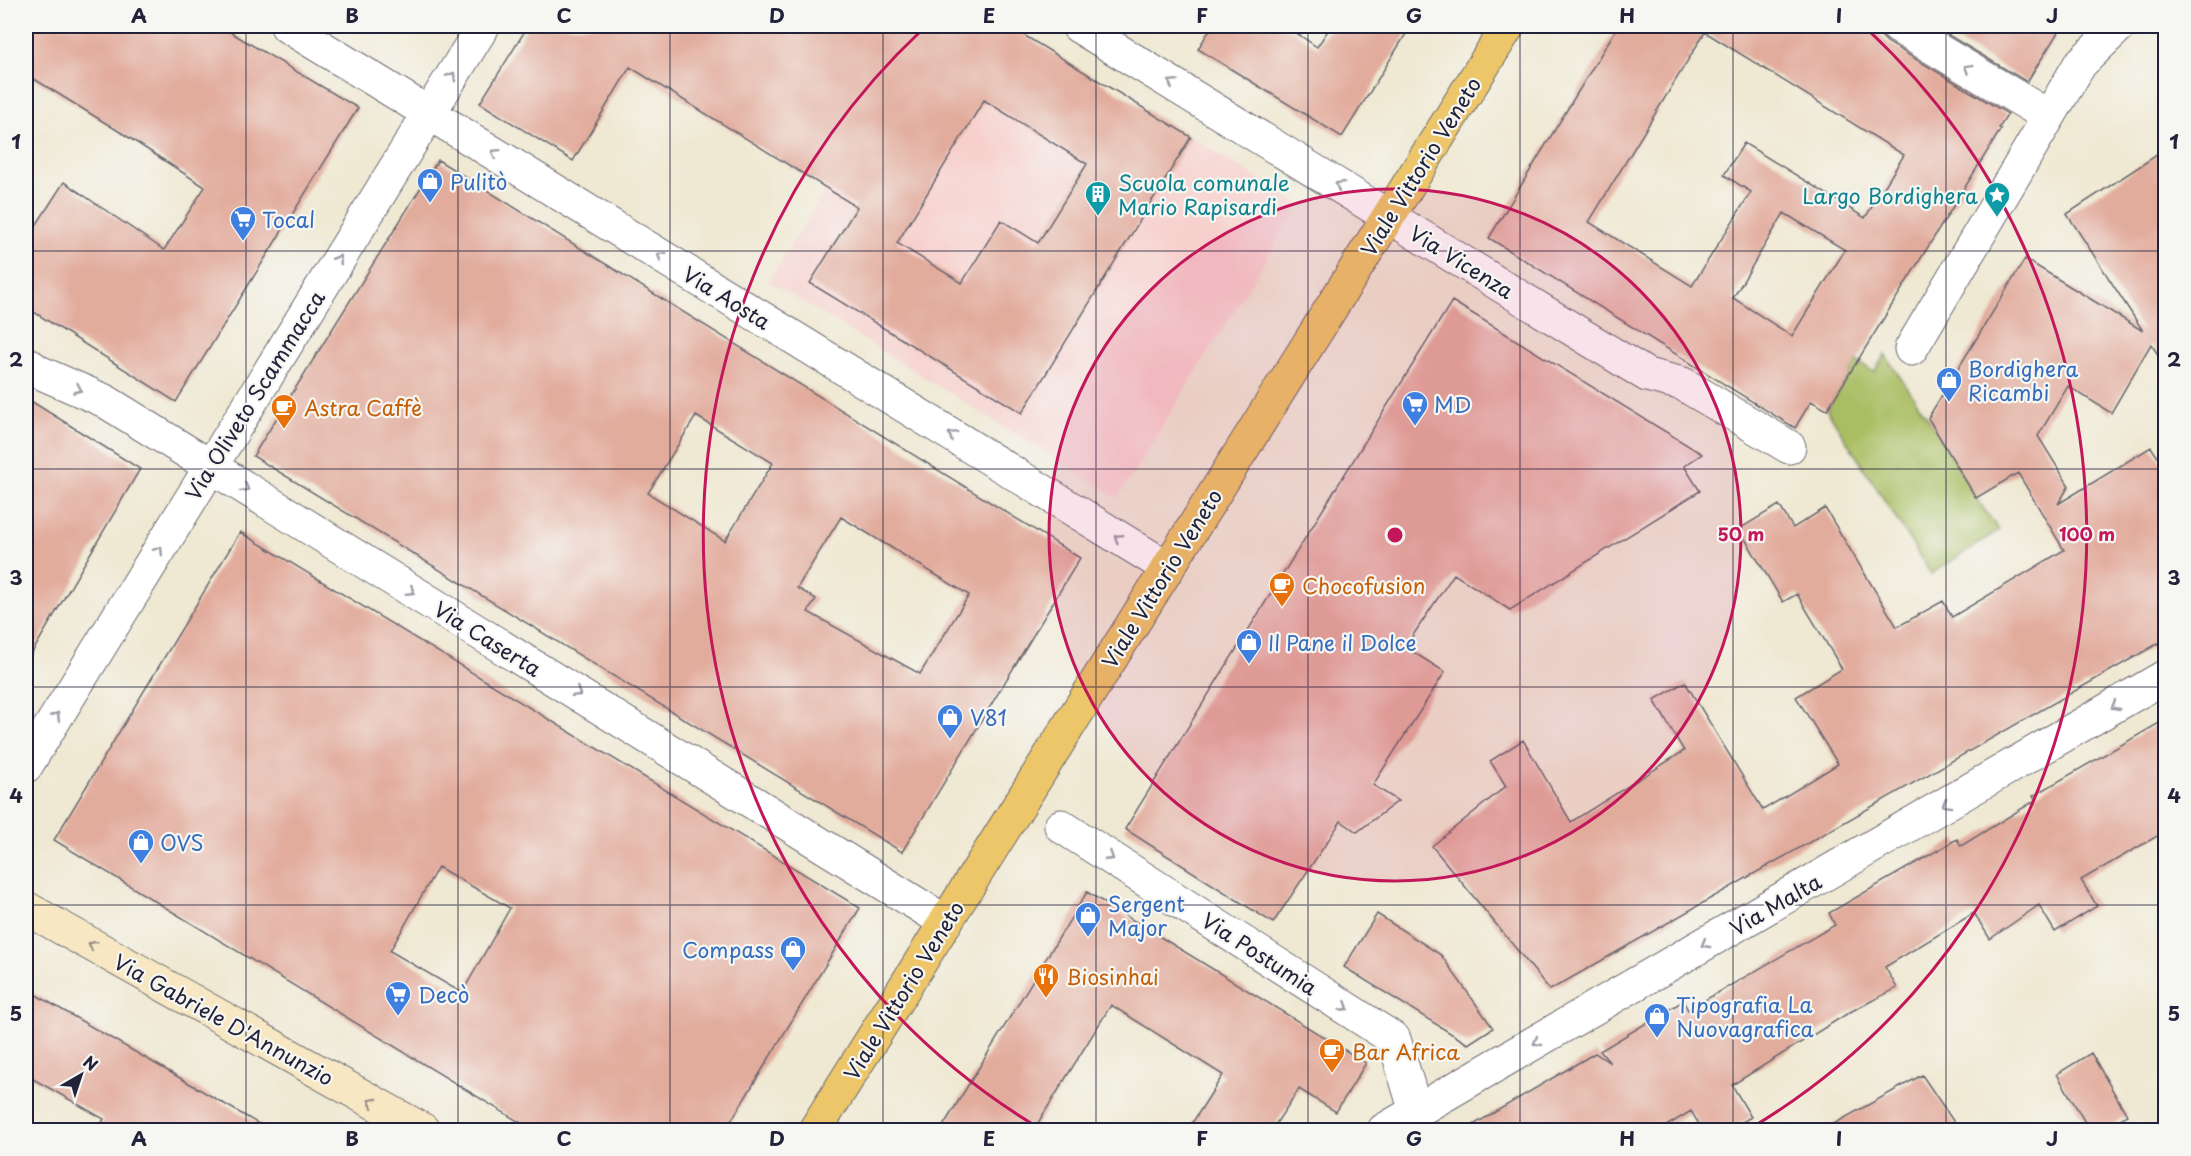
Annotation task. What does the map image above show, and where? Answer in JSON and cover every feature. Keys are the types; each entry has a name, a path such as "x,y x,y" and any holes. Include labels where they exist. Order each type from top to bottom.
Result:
{"main road":[{"name":"Viale Vittorio Veneto","path":"815,1131 1508,26"},
{"name":"Via Gabriele D'Annunzio","path":"26,908 423,1131"}],"street":[{"name":"Via Aosta","path":"287,26 1168,568"},
{"name":"Via Oliveto Scammacca","path":"26,766 483,26"},
{"name":"Via Vicenza","path":"1078,26 1647,375 1683,384 1789,447"},
{"path":"1897,26 2048,116"},
{"path":"1911,349 2080,64 2119,26"},
{"name":"Via Caserta","path":"26,363 39,372 105,401 946,922"},
{"name":"Via Malta","path":"1384,1131 2166,676"},
{"name":"Via Postumia","path":"1061,826 1394,1039 1416,1112"}],"shaded area":[{"path":"927,26 1009,26 1300,204 1118,498 769,281"}],"green space":[{"path":"1885,355 1928,418 1976,498 1999,530 1931,574 1827,410 1857,361 1874,372"}],"building":[{"path":"26,26 220,26 358,108 176,402 26,307 26,241 64,182 164,250 205,187 26,74"},
{"path":"528,26 1009,26 1191,137 1022,413 810,283 857,207 630,67 573,161 480,103","holes":["984,100 1087,164 1038,243 1001,220 962,283 897,243"]},
{"path":"1212,26 1286,26 1317,47 1331,26 1411,26 1342,137 1198,49"},
{"path":"1618,26 1878,26 1880,35 1887,42 2008,114 1999,128 2001,129 1827,410 1811,401 1795,428 1489,238","holes":["1705,32 1904,155 1865,218 1744,143 1724,175 1751,192 1692,286 1589,222","1784,213 1845,250 1792,336 1733,298"]},
{"path":"1933,26 2062,26 2027,82"},
{"path":"2166,149 2166,367 2151,344 2111,413 2068,386 2038,436 2069,486 2058,504 2151,447 2166,469 2166,639 1550,990 1432,846 1506,786 1490,761 1523,740 1571,822 1684,751 1654,700 1685,682 1763,810 1838,764 1796,697 1842,669 1797,594 1783,602 1739,529 1779,505 1793,528 1825,508 1897,627 1943,601 1952,617 2064,550 2018,473 1976,498 1928,418 2025,259 2143,331 2067,214"},
{"path":"438,160 1080,558 902,852 253,456","holes":["696,416 773,463 725,541 648,493","841,517 969,595 920,674 808,612 816,599 797,588"]},
{"path":"1452,301 1702,454 1684,466 1700,491 1510,610 1454,574 1405,647 1445,672 1373,785 1398,801 1357,832 1341,821 1273,923 1125,829"},
{"path":"26,398 140,469 26,663"},
{"path":"240,532 860,908 725,1131 534,1131 54,840","holes":["438,867 510,908 462,993 390,951"]},
{"path":"2166,719 2166,831 2081,880 2097,906 2055,932 2039,905 1990,939 1974,913 1885,967 1897,988 1850,1012 1732,1085 1751,1117 1727,1131 1703,1131 1691,1111 1658,1131 1463,1131 1595,1053 1610,1063 1600,1051 1683,1001 1688,1010 1835,925 1829,913 1957,839 1961,846 2036,800 2033,796"},
{"path":"1087,892 1366,1063 1336,1112 1299,1089 1271,1131 1187,1131 1223,1075 1111,1005 1033,1131 940,1131"},
{"path":"1377,914 1441,955 1493,1028 1468,1044 1344,967"},
{"path":"26,989 271,1131 97,1131 104,1119 26,1075"},
{"path":"2091,1053 2127,1115 2101,1131 2090,1131 2057,1074"},
{"path":"1922,1075 1960,1131 1821,1131"}],"place":[{"name":"Pulitò","path":"430,204"},
{"name":"Scuola comunale Mario Rapisardi","path":"1098,217"},
{"name":"Largo Bordighera","path":"1997,218"},
{"name":"Tocal","path":"243,242"},
{"name":"Bordighera Ricambi","path":"1949,403"},
{"name":"MD","path":"1415,427"},
{"name":"Astra Caffè","path":"284,430"},
{"name":"Chocofusion","path":"1282,608"},
{"name":"Il Pane il Dolce","path":"1249,665"},
{"name":"V81","path":"950,740"},
{"name":"OVS","path":"141,865"},
{"name":"Sergent Major","path":"1088,938"},
{"name":"Compass","path":"793,972"},
{"name":"Biosinhai","path":"1046,999"},
{"name":"Decò","path":"398,1017"},
{"name":"Tipografia La Nuovagrafica","path":"1657,1039"},
{"name":"Bar Africa","path":"1332,1074"}]}
